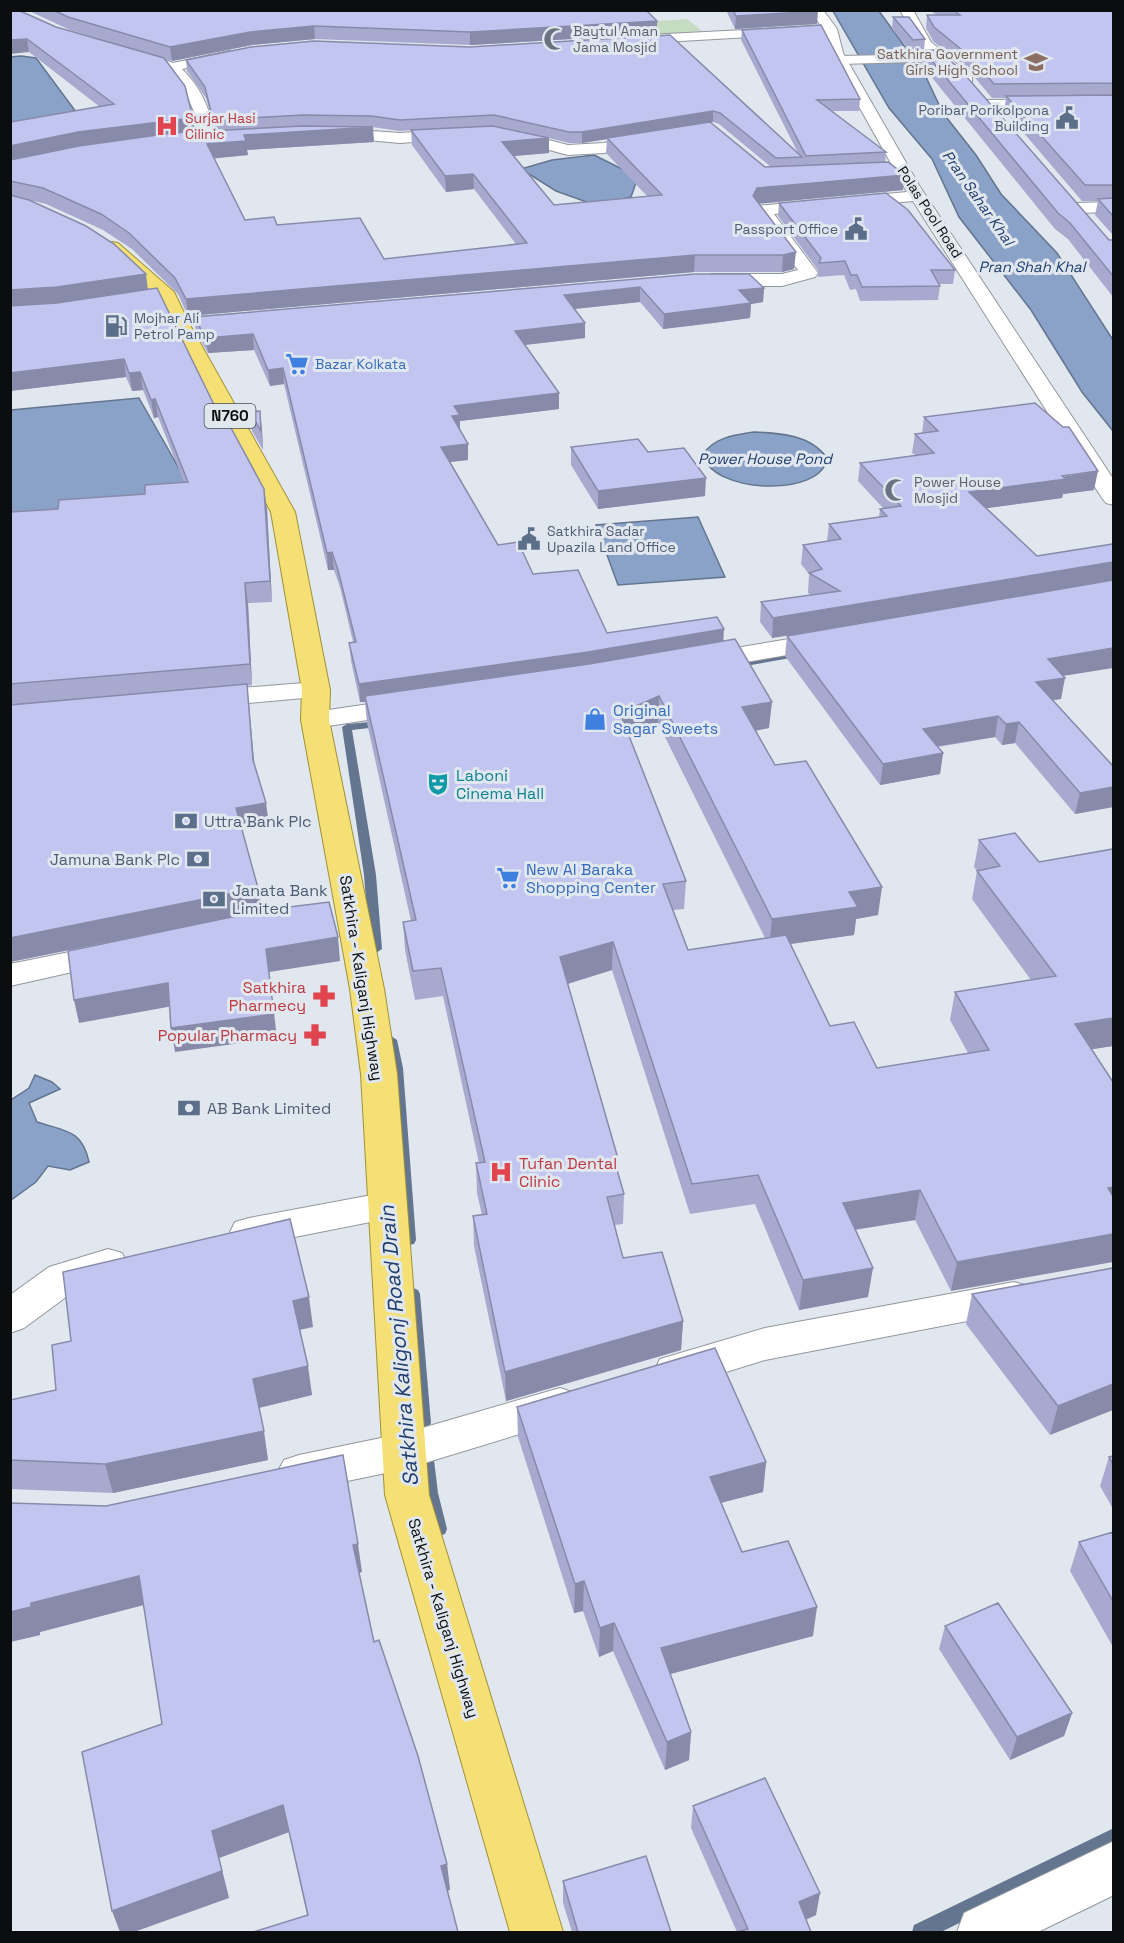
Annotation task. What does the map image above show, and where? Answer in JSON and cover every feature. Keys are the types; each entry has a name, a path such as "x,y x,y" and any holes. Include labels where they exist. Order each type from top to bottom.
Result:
{"highway":[{"name":"Satkhira - Kaliganj Highway","path":"96,236 124,255 167,296 180,325 283,512 315,705 334,909 379,1074 407,1496 537,1932"}],"street":[{"name":"Polas Pool Road","path":"817,10 830,29 840,60 902,170 973,277 1113,498"},
{"path":"906,10 926,44 964,77 1001,120"},
{"path":"613,41 830,29"},
{"path":"172,67 242,53"},
{"path":"139,56 172,67 184,76 206,121 205,138"},
{"path":"840,60 942,58"},
{"path":"986,104 1113,103"},
{"path":"313,133 372,134 400,138 480,133 514,136 568,150 582,150 669,136"},
{"path":"184,139 222,137"},
{"path":"881,171 902,170"},
{"path":"694,280 782,280 809,273 762,210 918,196"},
{"path":"1091,225 1072,203 1113,207"},
{"path":"145,299 167,296"},
{"path":"180,325 203,323"},
{"path":"669,667 855,636"},
{"path":"184,701 315,705 429,704"},
{"path":"10,975 145,946"},
{"path":"211,1240 388,1206"},
{"path":"10,1317 63,1278 141,1255"},
{"path":"641,1381 765,1344 1055,1289"},
{"path":"265,1481 405,1451 596,1394"},
{"path":"983,1932 1113,1867"}],"green space":[{"path":"687,19 702,31 606,38 591,26"}],"water":[{"name":"Pran Shah Khal","path":"833,11 879,11 924,73 943,113 976,155 1001,194 1057,253 1113,340 1113,431 1082,392 1031,310 959,217 932,159 889,108"},
{"path":"10,57 36,58 82,120 11,133"},
{"path":"594,155 638,177 631,197 595,205 556,191 521,169 552,160"},
{"path":"139,398 193,493 11,529 11,410"},
{"name":"Power House Pond","path":"754,432 795,437 813,444 827,458 821,471 807,480 788,485 766,486 725,477 710,467 703,454 713,444 719,440"},
{"path":"698,517 725,577 618,585 596,525"},
{"path":"35,1075 52,1082 60,1089 29,1103 37,1122 77,1137 86,1151 89,1162 70,1170 48,1166 36,1182 11,1200 11,1100 29,1088"}],"building":[{"path":"10,10 18,10 56,27 164,58 185,86 193,118 78,132 10,146 10,121 114,104 27,39 10,40"},
{"path":"53,10 646,10 657,21 470,32 314,26 250,32 170,47 68,17"},
{"path":"733,10 817,10 818,11 736,16"},
{"path":"953,10 1113,10 1113,83 994,84 973,59 934,27 927,15 960,15"},
{"path":"893,17 909,17 925,39 913,40"},
{"path":"821,25 860,99 817,100 886,152 806,156 742,30"},
{"path":"670,35 802,157 776,158 720,113 713,111 582,132 569,132 494,115 400,120 371,116 303,115 213,120 205,87 186,60 251,47 314,41 470,47"},
{"path":"923,50 938,50 959,68 1109,240 1113,240 1113,276 1070,223 1058,213"},
{"path":"1113,95 1113,185 1085,185 1006,96"},
{"path":"710,122 765,167 888,162 905,175 757,188 753,196 796,252 783,255 695,255 186,299 175,278 129,233 101,214 43,188 10,181 10,160 79,146 172,133 303,126 373,127 244,135 246,141 207,144 245,220 274,217 277,225 360,218 384,259 527,243 473,174 445,176 411,130 493,126 549,138 502,142 554,205 662,195 607,138"},
{"path":"886,193 908,210 955,270 931,270 940,286 862,287 857,275 851,275 845,261 819,263 821,258 779,203"},
{"path":"10,195 29,200 86,226 114,244 146,274 57,287 10,290"},
{"path":"1113,198 1113,216 1098,199"},
{"path":"695,274 749,274 764,288 739,290 751,303 664,314 640,287 564,295 585,323 515,331 559,393 454,406 460,415 452,416 468,444 441,447 498,545 518,542 533,574 578,570 607,633 717,617 724,629 588,652 359,684 349,643 356,642 338,570 332,552 327,553 283,368 268,370 253,334 206,338 194,317"},
{"path":"157,288 219,415 224,415 264,489 270,581 245,583 250,664 10,684 10,512 58,509 59,500 145,494 145,485 188,482 155,399 151,400 140,372 129,373 124,359 10,373 10,306 57,303"},
{"path":"1035,403 1063,427 1069,427 1098,471 1062,476 1066,479 969,492 1037,556 1113,544 1113,562 773,618 761,602 840,591 809,573 822,569 803,545 841,539 829,524 887,516 880,509 901,506 860,463 934,453 915,434 938,431 924,417"},
{"path":"260,411 261,431 250,412"},
{"path":"638,439 648,452 684,448 706,478 598,491 571,447"},
{"path":"1113,580 1113,648 1048,659 1065,678 1036,682 1113,766 1113,787 1080,793 1019,722 1006,724 998,716 923,729 943,753 883,764 787,636"},
{"path":"735,639 772,702 742,707 775,765 806,761 882,887 849,892 858,907 772,919 659,696 620,713 686,881 663,884 688,950 786,935 830,1026 854,1022 877,1068 989,1050 955,992 1056,976 977,871 1000,866 979,840 1015,833 1039,862 1113,849 1113,1018 1075,1024 1113,1082 1113,1187 1108,1188 1113,1196 1113,1234 957,1262 920,1190 843,1203 873,1268 803,1280 758,1175 692,1184 613,942 560,957 617,1155 613,1156 624,1194 607,1197 623,1258 662,1252 683,1321 505,1372 473,1216 487,1214 476,1163 485,1162 441,968 413,971 403,922 416,920 365,696 589,664"},
{"path":"247,684 253,760 266,803 236,808 258,888 10,938 10,705"},
{"path":"329,902 338,937 266,949 274,1014 171,1028 168,983 74,1000 68,951 265,910"},
{"path":"290,1219 309,1297 293,1301 308,1366 253,1379 264,1431 105,1464 10,1460 10,1400 56,1390 52,1345 71,1341 63,1272"},
{"path":"1113,1268 1113,1384 1058,1406 972,1294"},
{"path":"715,1348 766,1462 710,1477 742,1552 788,1541 817,1607 661,1648 691,1732 667,1742 614,1623 600,1628 584,1581 575,1584 517,1407"},
{"path":"343,1455 358,1544 353,1545 374,1642 379,1640 418,1756 447,1864 441,1866 458,1932 253,1932 308,1915 283,1805 212,1831 222,1871 112,1911 82,1752 162,1724 139,1576 31,1603 31,1607 10,1612 10,1503 106,1506"},
{"path":"1113,1532 1113,1601 1079,1542"},
{"path":"998,1603 1072,1713 1017,1737 945,1626"},
{"path":"765,1778 820,1893 799,1902 811,1932 737,1932 748,1929 693,1806"},
{"path":"646,1856 671,1932 578,1932 563,1881"}],"waterway":[{"path":"734,665 799,654"},
{"name":"Satkhira Kaligonj Road Drain","path":"376,949 370,875 347,727 382,724"},
{"name":"Satkhira Kaligonj Road Drain","path":"391,1040 397,1068 409,1240"},
{"name":"Satkhira Kaligonj Road Drain","path":"413,1294 423,1423"},
{"name":"Satkhira Kaligonj Road Drain","path":"425,1452 430,1493 439,1529"},
{"path":"921,1932 1114,1837"}],"place":[{"name":"Baytul Aman Jama Mosjid","path":"555,39"},
{"name":"Satkhira Government Girls High School","path":"1036,62"},
{"name":"Poribar Porikolpona Building","path":"1067,118"},
{"name":"Surjar Hasi Cilinic","path":"167,126"},
{"name":"Passport Office","path":"856,229"},
{"name":"Mojhar Ali Petrol Pamp","path":"116,326"},
{"name":"Bazar Kolkata","path":"297,364"},
{"name":"Power House Mosjid","path":"896,490"},
{"name":"Satkhira Sadar Upazila Land Office","path":"529,539"},
{"name":"Original Sagar Sweets","path":"595,719"},
{"name":"Laboni Cinema Hall","path":"438,784"},
{"name":"Uttra Bank Plc","path":"186,821"},
{"name":"Jamuna Bank Plc","path":"198,859"},
{"name":"New Al Baraka Shopping Center","path":"508,878"},
{"name":"Janata Bank Limited","path":"214,899"},
{"name":"Satkhira Pharmecy","path":"324,996"},
{"name":"Popular Pharmacy","path":"315,1035"},
{"name":"AB Bank Limited","path":"189,1108"},
{"name":"Tufan Dental Clinic","path":"501,1172"}],"water label":[{"name":"Pran Sahar Khal","path":"978,198"}]}
